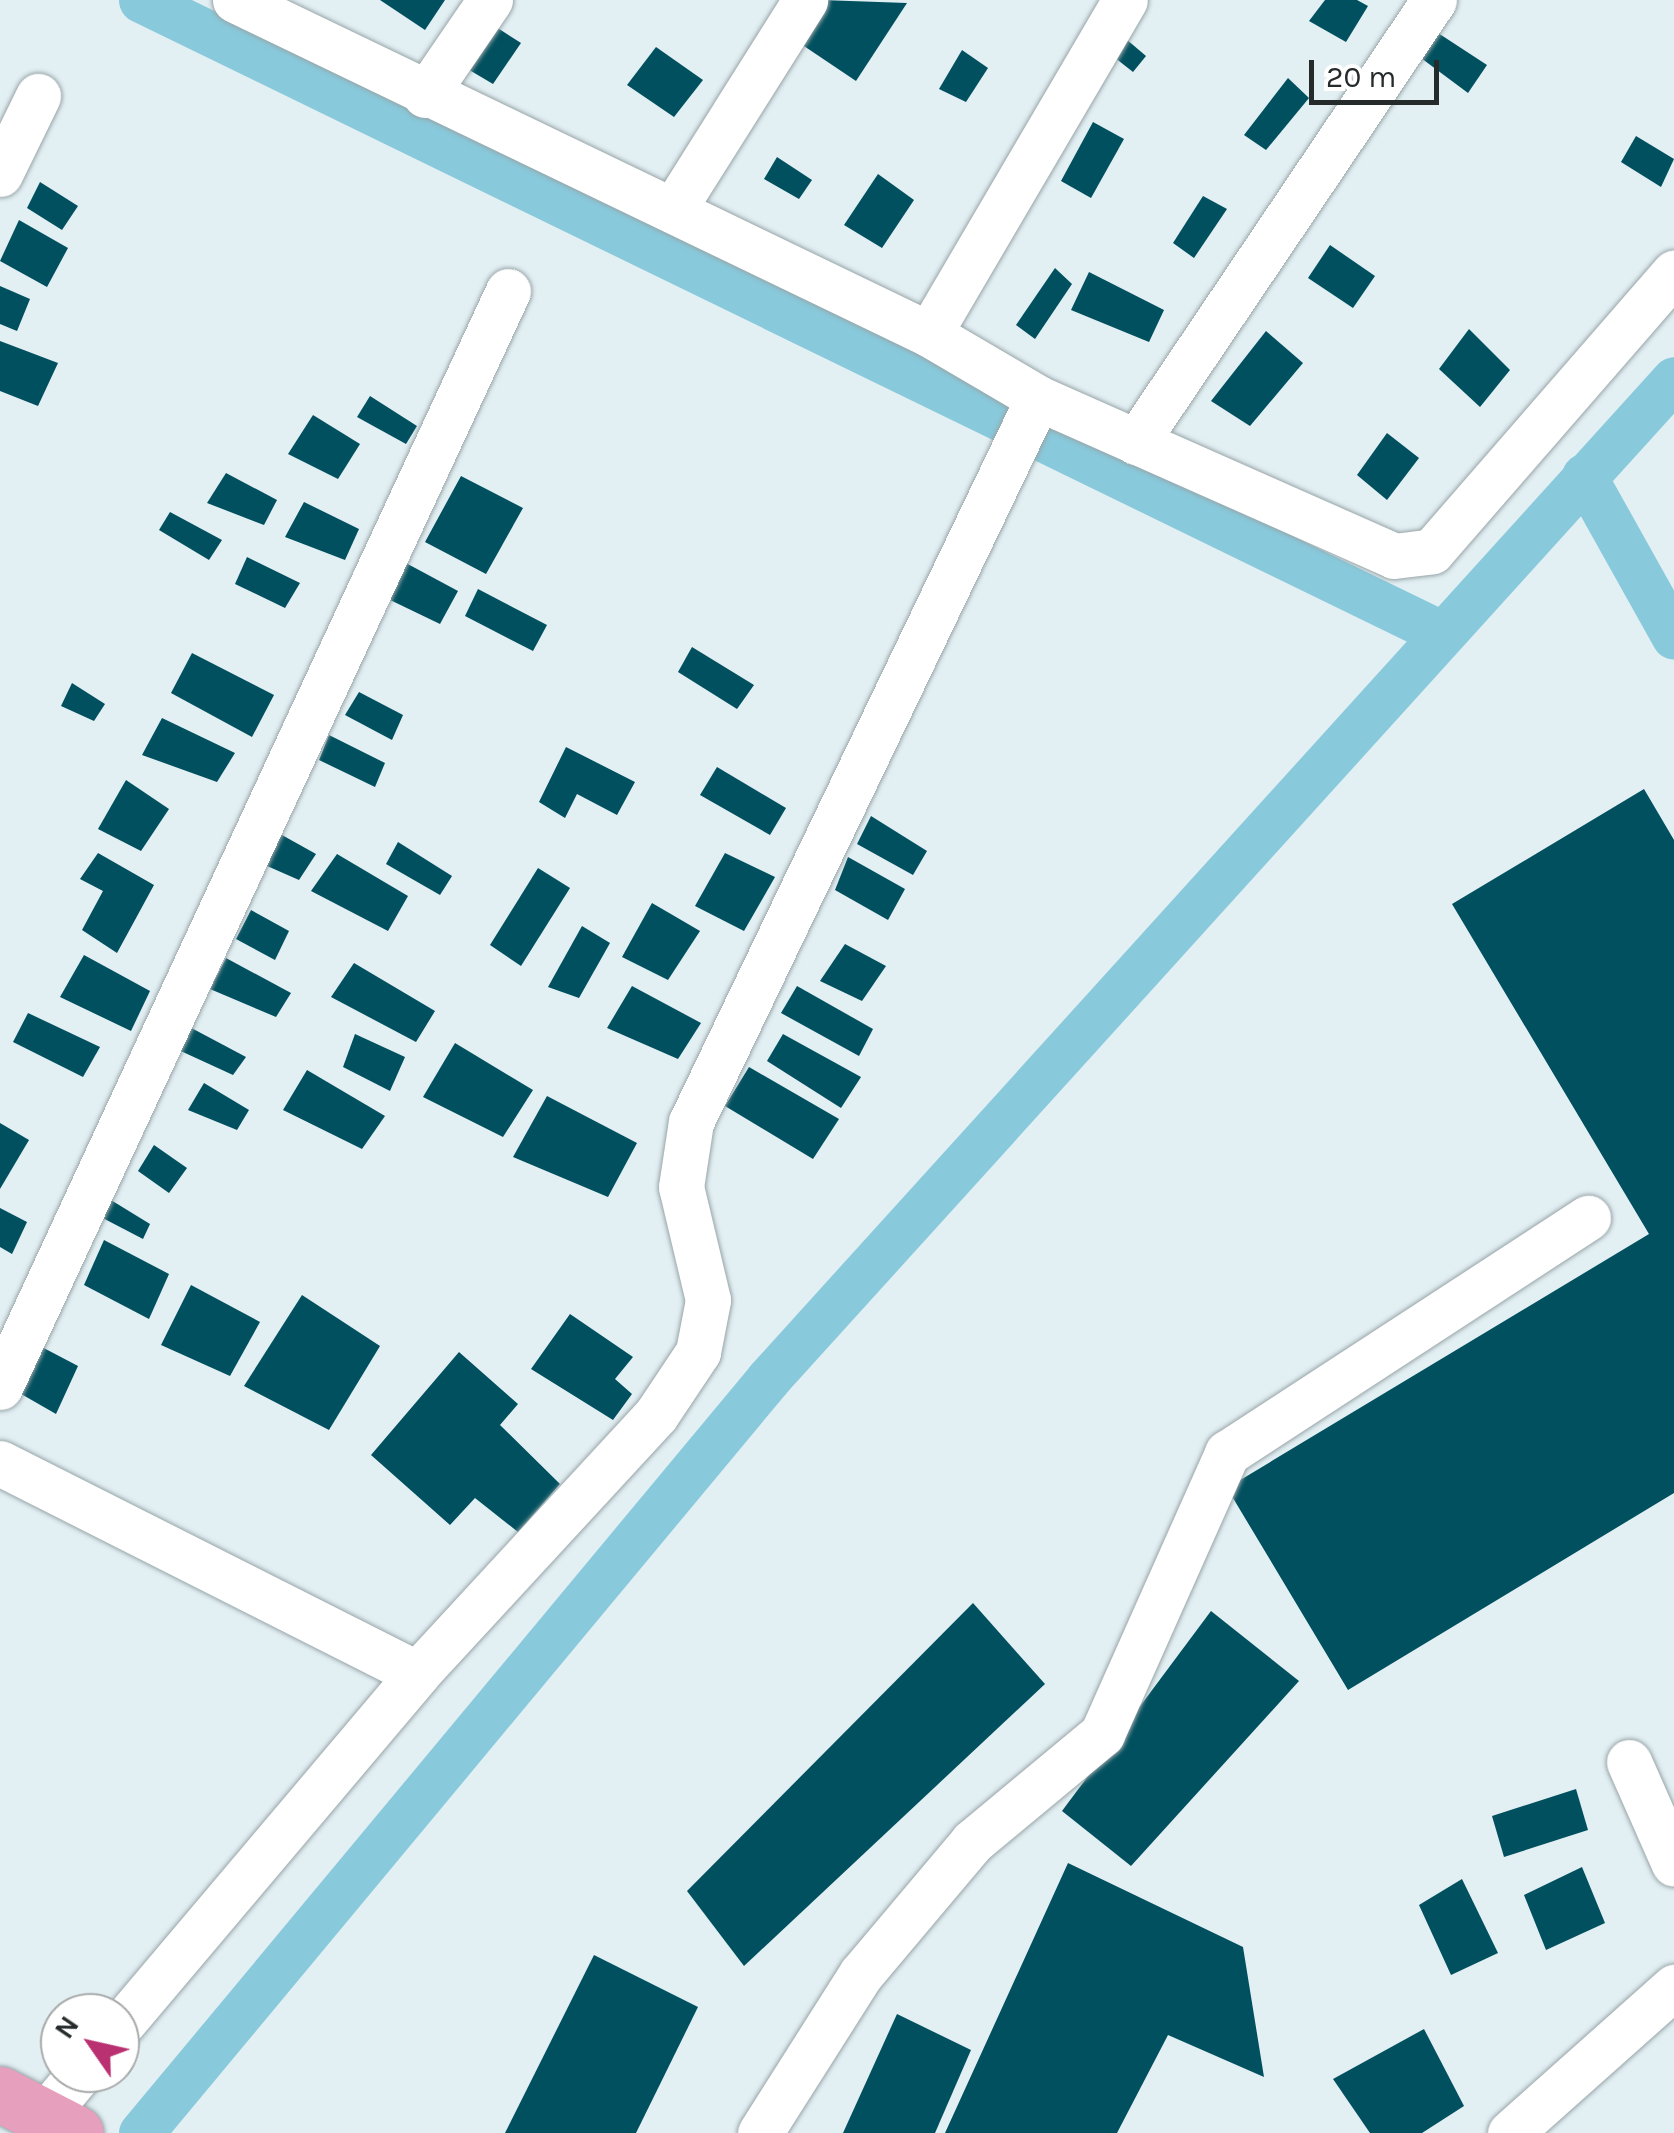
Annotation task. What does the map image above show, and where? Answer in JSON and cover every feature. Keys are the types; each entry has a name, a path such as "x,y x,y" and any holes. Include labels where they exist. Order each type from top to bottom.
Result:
{"street":[{"path":"235,0 425,95 929,334 1035,404 1136,442 1394,556 1432,551 1674,274"},
{"path":"425,95 490,0"},
{"path":"673,210 806,0"},
{"path":"929,334 1125,0"},
{"path":"1136,442 1434,0"},
{"path":"0,174 38,96"},
{"path":"0,1386 508,291"},
{"path":"140,2002 417,1674 656,1415 698,1352 708,1300 681,1187 691,1122 1035,404"},
{"path":"760,2133 861,1974 959,1857 1102,1734 1228,1453 1588,1218"},
{"path":"0,1463 417,1674"},
{"path":"1628,1762 1674,1864"},
{"path":"1510,2133 1667,2008"},
{"path":"40,2114 60,2093"}],"building":[{"path":"380,0 445,0 425,30"},
{"path":"821,0 907,3 856,81 795,40"},
{"path":"1325,0 1357,0 1368,6 1346,42 1309,21"},
{"path":"493,25 521,43 493,84 466,68"},
{"path":"1438,33 1487,65 1468,93 1421,58"},
{"path":"1126,39 1146,56 1133,72 1114,57"},
{"path":"656,47 703,80 674,117 627,85"},
{"path":"962,50 988,68 966,102 939,89"},
{"path":"1288,78 1309,98 1266,150 1244,135"},
{"path":"1093,122 1124,139 1091,198 1061,181"},
{"path":"1636,136 1674,159 1661,187 1621,162"},
{"path":"777,157 812,180 799,199 764,179"},
{"path":"878,174 914,200 882,248 844,225"},
{"path":"40,182 78,206 62,230 27,208"},
{"path":"1203,196 1227,209 1194,258 1173,243"},
{"path":"19,220 68,248 47,287 0,261"},
{"path":"1330,245 1375,276 1353,308 1308,278"},
{"path":"1055,268 1072,284 1035,339 1016,325"},
{"path":"1089,272 1164,310 1149,342 1071,310"},
{"path":"0,286 30,299 17,331 0,324"},
{"path":"1469,329 1510,370 1480,407 1439,369"},
{"path":"1266,331 1303,363 1250,426 1211,401"},
{"path":"0,341 58,363 38,406 0,391"},
{"path":"370,396 417,426 406,444 357,417"},
{"path":"313,415 360,444 338,479 288,454"},
{"path":"1387,433 1419,458 1387,500 1357,475"},
{"path":"226,473 277,500 264,525 207,503"},
{"path":"461,476 523,508 486,574 425,542"},
{"path":"304,502 359,529 345,560 285,537"},
{"path":"170,512 222,540 209,560 159,530"},
{"path":"247,557 300,583 285,608 235,584"},
{"path":"404,562 458,591 440,624 386,598"},
{"path":"478,589 547,625 533,651 465,616"},
{"path":"692,647 754,685 737,709 678,672"},
{"path":"192,653 274,695 252,737 171,693"},
{"path":"72,683 105,704 94,721 61,706"},
{"path":"359,692 403,715 392,740 345,715"},
{"path":"162,718 235,753 217,782 142,755"},
{"path":"329,735 385,763 375,787 319,760"},
{"path":"566,747 635,782 617,815 577,794 565,818 539,802"},
{"path":"717,767 786,808 770,835 700,795"},
{"path":"126,780 169,809 141,851 98,829"},
{"path":"1644,789 1674,840 1674,1493 1348,1690 1227,1488 1649,1234 1452,904"},
{"path":"871,816 927,851 913,875 857,844"},
{"path":"273,830 316,854 299,880 258,862"},
{"path":"398,842 452,876 440,895 386,864"},
{"path":"98,853 154,885 117,953 82,930 103,891 80,879"},
{"path":"725,853 775,877 744,931 695,906"},
{"path":"337,854 408,896 388,931 311,891"},
{"path":"848,857 905,889 888,920 835,890"},
{"path":"538,868 570,888 521,966 490,945"},
{"path":"652,903 700,931 668,980 622,957"},
{"path":"251,910 289,931 275,960 236,939"},
{"path":"582,926 610,943 579,998 548,987"},
{"path":"845,944 886,966 862,1001 820,981"},
{"path":"84,955 150,991 131,1031 60,997"},
{"path":"226,958 291,993 276,1017 210,989"},
{"path":"354,963 435,1011 416,1042 331,997"},
{"path":"632,986 701,1023 678,1059 607,1028"},
{"path":"797,986 873,1029 859,1056 781,1013"},
{"path":"28,1013 100,1047 83,1077 13,1042"},
{"path":"182,1023 246,1057 233,1075 172,1047"},
{"path":"355,1034 405,1057 390,1091 343,1067"},
{"path":"783,1034 861,1077 841,1108 767,1061"},
{"path":"455,1043 533,1090 503,1137 423,1097"},
{"path":"749,1067 839,1119 813,1159 725,1106"},
{"path":"307,1070 385,1116 362,1149 283,1110"},
{"path":"204,1083 249,1110 237,1130 188,1110"},
{"path":"547,1096 637,1143 608,1197 513,1157"},
{"path":"0,1123 29,1140 0,1189"},
{"path":"154,1145 187,1168 169,1193 138,1171"},
{"path":"106,1197 150,1224 143,1239 95,1214"},
{"path":"0,1208 27,1222 12,1254 0,1247"},
{"path":"104,1240 169,1274 149,1319 84,1285"},
{"path":"191,1285 260,1322 230,1376 161,1345"},
{"path":"302,1295 380,1346 329,1430 244,1386"},
{"path":"570,1314 633,1357 615,1379 632,1394 613,1420 531,1369"},
{"path":"38,1345 78,1366 56,1414 16,1391"},
{"path":"459,1352 518,1404 500,1425 560,1484 518,1532 475,1498 450,1525 371,1455"},
{"path":"973,1603 1045,1684 744,1966 687,1891"},
{"path":"1211,1611 1299,1681 1131,1866 1062,1811"},
{"path":"1576,1789 1588,1830 1504,1857 1492,1816"},
{"path":"1068,1863 1243,1947 1264,2077 1168,2035 1117,2133 945,2133"},
{"path":"1582,1867 1605,1923 1546,1950 1524,1895"},
{"path":"1462,1879 1498,1953 1451,1975 1419,1905"},
{"path":"594,1955 698,2007 636,2133 505,2133"},
{"path":"897,2014 971,2050 935,2133 843,2133"},
{"path":"1424,2029 1464,2106 1422,2133 1370,2133 1333,2079"}],"waterway":[{"path":"141,0 1441,633"},
{"path":"141,2133 768,1379 1674,379"},
{"path":"1584,476 1674,637"}]}
